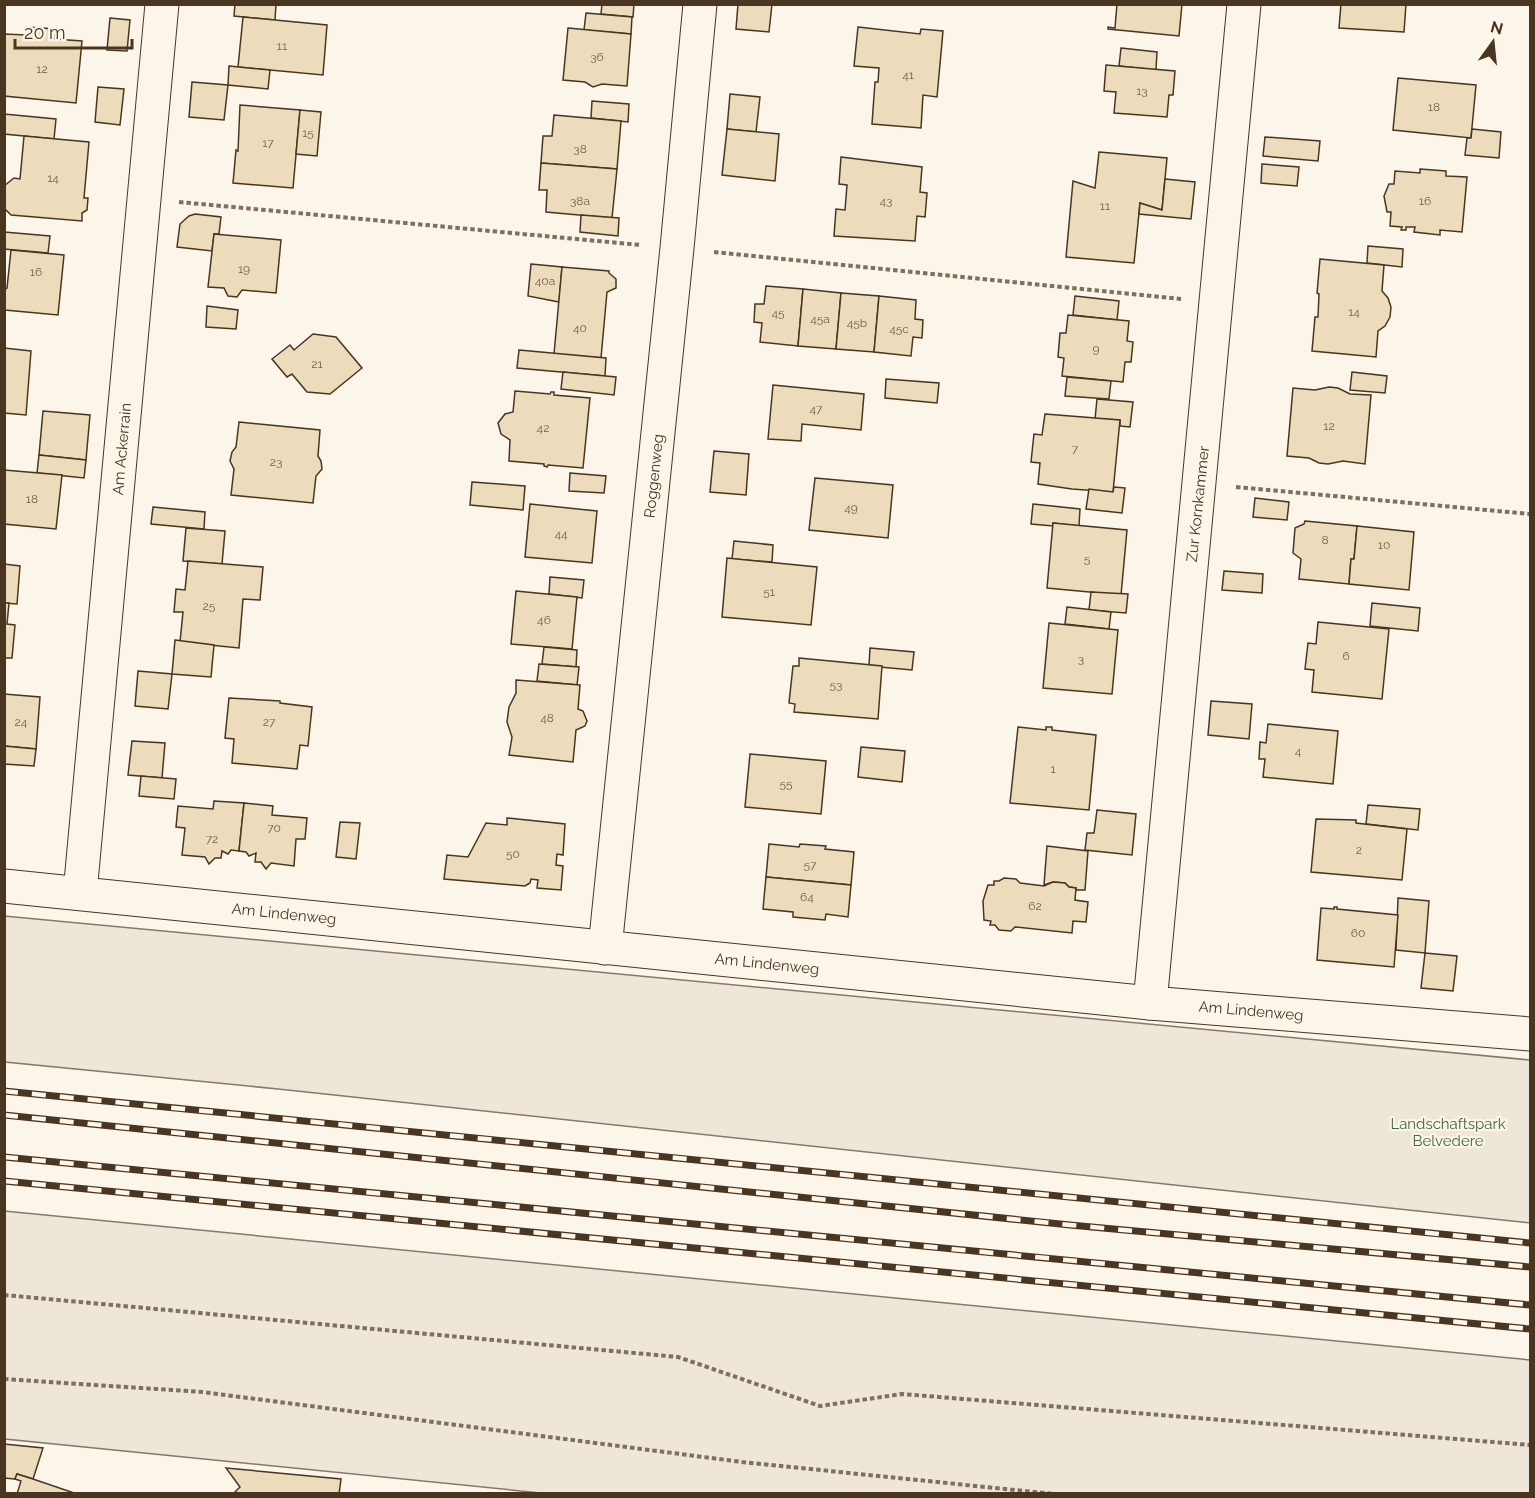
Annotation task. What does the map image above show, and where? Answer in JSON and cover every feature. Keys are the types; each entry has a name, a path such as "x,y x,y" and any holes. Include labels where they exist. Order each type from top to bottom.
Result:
{"street":[{"name":"Am Ackerrain","path":"81,893 162,4"},
{"name":"Roggenweg","path":"605,948 700,4"},
{"name":"Zur Kornkammer","path":"1150,1002 1244,4"},
{"name":"Am Lindenweg","path":"4,886 1150,1002 1530,1034"}],"path":[{"path":"1200,484 1530,514"},
{"path":"4,1295 678,1357 820,1406 902,1394 1530,1445"},
{"path":"4,1379 202,1392 742,1462 1054,1494"}],"green space":[{"name":"Landschaftspark Belvedere","path":"4,916 1530,1060 1530,1223 278,1089 5,1062"},
{"path":"4,1211 1530,1360 1530,1493 551,1494 5,1439"}],"building":[{"path":"235,4 276,4 275,20 234,16"},
{"path":"602,4 634,4 633,17 601,14"},
{"path":"738,4 772,4 769,32 736,29"},
{"path":"1117,4 1182,4 1179,36 1108,29 1108,27 1115,28"},
{"path":"1341,4 1406,4 1404,32 1339,28"},
{"path":"586,13 632,17 631,34 584,30"},
{"path":"243,17 327,25 323,75 238,67"},
{"path":"110,18 130,20 127,51 107,50"},
{"path":"26,27 56,29 55,39 82,41 76,103 4,96 4,34 26,35"},
{"path":"858,27 920,34 921,29 943,31 937,97 923,95 921,128 872,124 875,82 878,82 879,68 854,66"},
{"path":"568,28 631,34 627,86 602,84 593,87 585,82 563,80"},
{"path":"1121,48 1157,52 1156,70 1119,66"},
{"path":"1106,65 1175,71 1173,95 1169,95 1167,117 1114,113 1116,92 1104,91"},
{"path":"229,66 270,70 268,89 228,85"},
{"path":"1398,78 1476,85 1471,138 1393,130"},
{"path":"192,82 228,85 224,120 189,117"},
{"path":"98,87 124,89 120,125 95,122"},
{"path":"730,94 760,97 756,132 727,129"},
{"path":"592,101 629,104 628,122 591,118"},
{"path":"240,105 300,110 293,188 233,183 236,150 238,151"},
{"path":"300,110 321,112 317,156 296,154"},
{"path":"4,114 56,119 54,139 4,134"},
{"path":"554,115 621,121 617,169 541,163 543,136 552,136"},
{"path":"727,129 779,134 775,181 722,175"},
{"path":"1472,129 1501,132 1499,158 1465,155 1467,138 1471,138"},
{"path":"24,136 89,142 84,198 88,198 87,210 82,213 82,221 11,215 4,208 4,186 14,178 20,179"},
{"path":"1265,137 1320,141 1318,161 1263,156"},
{"path":"1099,152 1167,158 1162,210 1140,203 1134,263 1066,257 1073,181 1095,188"},
{"path":"841,157 922,167 920,192 927,193 925,217 917,216 915,241 834,236 836,209 845,210 847,185 839,184"},
{"path":"541,163 617,169 612,218 546,212 547,190 539,190"},
{"path":"1262,164 1299,167 1297,186 1261,183"},
{"path":"1420,169 1446,171 1446,176 1467,177 1462,232 1440,230 1440,235 1414,232 1415,227 1406,227 1406,230 1401,230 1402,227 1390,226 1391,212 1387,212 1384,196 1389,184 1394,184 1395,171 1420,173"},
{"path":"1165,179 1195,182 1191,219 1139,214 1140,203 1162,210"},
{"path":"195,214 221,217 219,234 214,234 212,251 177,247 180,224"},
{"path":"581,215 619,218 618,236 580,232"},
{"path":"4,232 50,236 48,253 4,249"},
{"path":"214,234 281,240 276,293 242,290 237,297 228,296 224,288 208,287"},
{"path":"1368,246 1403,249 1402,267 1367,263"},
{"path":"11,250 64,255 58,315 5,310 4,290 7,288"},
{"path":"1320,259 1384,265 1382,291 1391,307 1390,317 1385,326 1378,331 1376,357 1312,351 1315,317 1318,317 1319,294 1317,293"},
{"path":"531,264 562,267 559,302 528,296"},
{"path":"562,267 609,271 616,279 616,288 607,292 601,358 554,354"},
{"path":"766,286 803,289 798,346 760,342 762,323 754,322 755,304 764,304"},
{"path":"803,289 841,293 836,349 798,346"},
{"path":"841,293 879,296 874,352 836,349"},
{"path":"879,296 916,300 915,319 923,320 922,338 913,337 911,356 874,352"},
{"path":"1075,296 1119,301 1117,320 1073,315"},
{"path":"207,306 238,310 236,329 206,327"},
{"path":"1068,315 1129,321 1127,341 1133,342 1131,362 1125,362 1123,382 1062,376 1064,358 1058,357 1060,333 1066,333"},
{"path":"313,334 336,337 362,368 330,394 307,392 292,374 287,377 272,359 290,345 294,350"},
{"path":"4,348 31,351 26,415 4,413"},
{"path":"519,350 606,358 605,376 517,368"},
{"path":"563,372 616,377 614,395 561,389"},
{"path":"1352,372 1387,376 1385,393 1350,390"},
{"path":"1067,377 1111,381 1109,399 1065,396"},
{"path":"886,379 939,383 937,403 885,398"},
{"path":"773,385 864,394 861,430 802,424 801,441 768,439"},
{"path":"1293,388 1315,390 1338,388 1350,394 1371,395 1365,464 1343,461 1328,464 1309,458 1287,456"},
{"path":"515,391 550,394 554,392 554,395 590,398 583,468 548,465 547,467 544,464 509,461 510,440 501,434 498,423 505,414 513,412"},
{"path":"1097,399 1133,402 1130,427 1120,426 1120,420 1095,419"},
{"path":"43,411 90,415 86,460 39,455"},
{"path":"1045,414 1120,420 1113,492 1038,484 1040,463 1031,462 1034,434 1042,435"},
{"path":"239,422 320,430 318,456 322,469 316,476 313,503 231,495 234,469 230,461 236,447"},
{"path":"714,451 749,454 746,495 710,492"},
{"path":"39,455 86,460 84,478 37,473"},
{"path":"4,470 62,475 56,529 4,524"},
{"path":"570,473 606,476 604,493 569,491"},
{"path":"815,478 893,485 888,538 809,530"},
{"path":"472,482 525,486 523,510 470,505"},
{"path":"1114,487 1125,488 1122,513 1086,509 1089,489 1113,492"},
{"path":"1255,498 1289,502 1287,520 1253,517"},
{"path":"530,504 597,511 592,563 525,557"},
{"path":"1033,504 1080,509 1079,526 1053,523 1053,526 1031,524"},
{"path":"153,507 205,512 204,529 151,524"},
{"path":"1305,521 1357,526 1349,584 1299,579 1301,559 1293,553 1295,528 1304,524"},
{"path":"1053,523 1127,530 1121,595 1047,588"},
{"path":"1357,526 1414,532 1409,590 1349,584"},
{"path":"186,528 225,531 222,564 183,561"},
{"path":"734,541 773,545 772,562 732,559"},
{"path":"727,558 817,567 811,625 722,617"},
{"path":"188,561 263,567 260,600 243,599 239,648 180,642 183,612 174,612 176,589 185,590"},
{"path":"4,564 20,566 17,604 4,603"},
{"path":"1224,571 1263,574 1262,593 1222,590"},
{"path":"550,577 584,580 582,598 549,594"},
{"path":"516,591 577,597 572,649 511,644"},
{"path":"1091,592 1128,594 1126,613 1089,610"},
{"path":"4,603 9,603 7,624 15,625 12,658 4,658"},
{"path":"1372,603 1420,608 1418,631 1370,626"},
{"path":"1067,607 1111,612 1109,629 1065,624"},
{"path":"1318,622 1389,629 1382,699 1312,692 1314,670 1305,669 1308,643 1316,644"},
{"path":"1049,623 1118,630 1112,694 1043,688"},
{"path":"175,640 214,645 211,677 172,674"},
{"path":"544,647 577,650 576,667 542,664"},
{"path":"870,648 914,652 912,670 869,666"},
{"path":"799,658 882,666 878,719 794,712 795,704 789,703 793,666 799,666"},
{"path":"539,664 579,667 577,685 537,681"},
{"path":"138,671 172,674 168,709 135,706"},
{"path":"516,680 580,685 578,709 583,711 587,721 585,726 576,730 573,762 509,755 512,737 507,722 509,707 516,693"},
{"path":"4,694 40,697 36,749 4,746"},
{"path":"229,698 280,701 280,703 312,707 308,746 300,745 297,769 232,763 234,739 225,738"},
{"path":"1211,701 1252,704 1249,739 1208,735"},
{"path":"1268,724 1338,731 1333,784 1263,777 1265,759 1259,759 1260,742 1266,743"},
{"path":"1018,727 1046,730 1046,727 1052,727 1052,730 1096,735 1089,810 1010,803"},
{"path":"132,741 165,743 162,778 128,775"},
{"path":"4,746 36,749 34,766 4,764"},
{"path":"861,747 905,751 902,782 858,777"},
{"path":"750,754 826,761 821,814 745,807"},
{"path":"141,776 176,779 174,799 139,796"},
{"path":"214,801 244,803 239,851 231,850 228,854 222,851 221,858 215,858 209,864 205,857 182,855 185,828 176,827 178,806 213,809"},
{"path":"244,803 273,806 272,815 307,818 305,839 296,839 294,866 271,863 266,869 261,862 255,862 256,853 249,856 246,852 239,851"},
{"path":"1368,805 1420,809 1418,830 1366,824"},
{"path":"1097,810 1136,814 1132,855 1085,850 1087,833 1094,833"},
{"path":"507,818 565,824 563,855 557,854 556,865 563,866 561,890 537,888 538,880 531,879 530,883 525,886 444,879 447,855 468,857 486,823 507,825"},
{"path":"1316,819 1356,820 1356,823 1407,829 1402,880 1311,872"},
{"path":"340,822 360,823 356,859 336,857"},
{"path":"769,844 799,847 800,844 826,846 825,849 854,852 851,885 766,877"},
{"path":"1047,846 1088,851 1085,890 1076,890 1065,883 1053,882 1044,885"},
{"path":"766,877 851,885 848,917 826,914 825,920 793,917 793,912 763,909"},
{"path":"1004,878 1044,886 1053,882 1065,883 1069,887 1076,888 1075,900 1088,902 1086,922 1073,921 1072,933 1015,927 1011,931 999,930 995,925 990,925 991,921 984,920 983,901 988,885 994,885 994,881"},
{"path":"1398,898 1429,901 1425,953 1396,950"},
{"path":"1334,907 1398,915 1394,967 1317,960 1321,908 1334,909"},
{"path":"1425,953 1457,956 1453,991 1421,988"},
{"path":"4,1444 43,1448 33,1479 17,1474 15,1479 4,1478"},
{"path":"226,1468 341,1479 339,1494 233,1494 240,1487"},
{"path":"17,1474 77,1494 17,1494 21,1481 15,1479"}],"railway":[{"path":"4,1091 1530,1243"},
{"path":"4,1115 1070,1225 1530,1267"},
{"path":"4,1157 1530,1305"},
{"path":"4,1181 1530,1329"}]}
